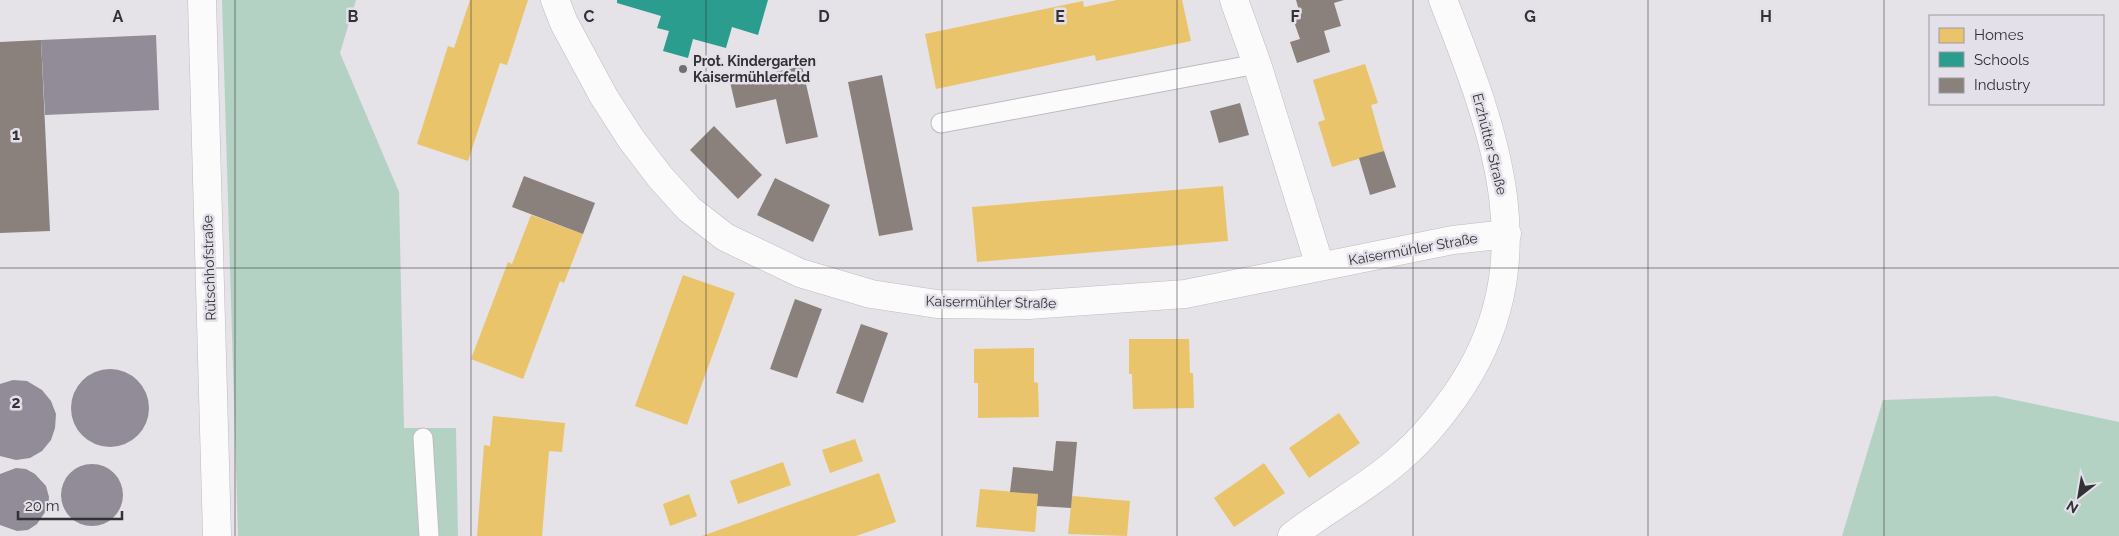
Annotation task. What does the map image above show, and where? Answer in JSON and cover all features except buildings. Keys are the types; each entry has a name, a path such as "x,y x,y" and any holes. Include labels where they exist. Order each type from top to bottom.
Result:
{"street":[{"name":"Rütschhofstraße","path":"202,0 217,536"},
{"name":"Kaisermühler Straße","path":"554,0 564,23 604,97 631,139 660,177 689,209 725,237 800,273 872,294 937,304 1029,305 1185,294 1453,240 1507,234"},
{"path":"1234,0 1257,64 1320,266"},
{"name":"Erzhütter Straße","path":"1292,536 1374,479 1405,454 1424,435 1464,382 1489,336 1504,284 1507,234 1505,206 1495,152 1463,51 1443,0"}],"lane":[{"path":"941,123 1257,64"},
{"path":"423,438 429,536"}],"green space":[{"path":"222,0 356,0 340,53 399,192 404,428 456,428 458,536 238,536"},
{"path":"1996,396 2119,422 2119,536 1842,536 1883,400"}],"place":[{"name":"Prot. Kindergarten Kaisermühlerfeld","path":"683,69"}]}
